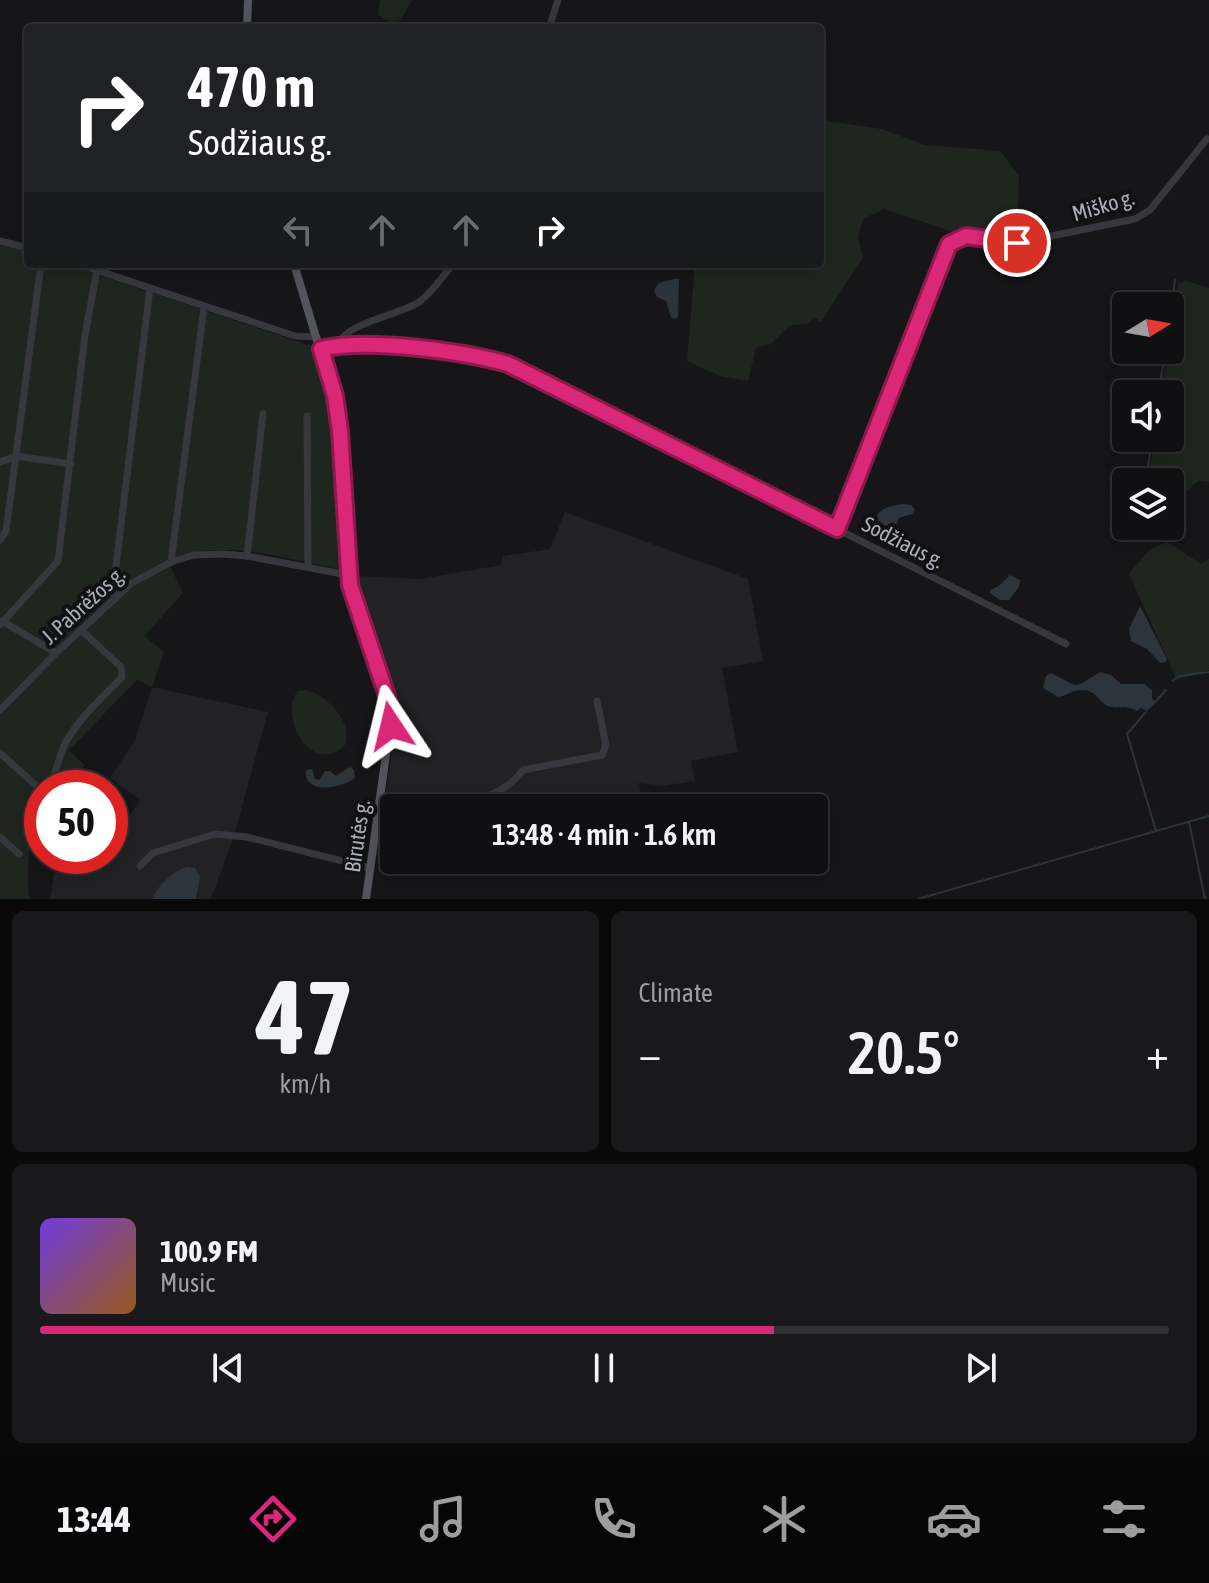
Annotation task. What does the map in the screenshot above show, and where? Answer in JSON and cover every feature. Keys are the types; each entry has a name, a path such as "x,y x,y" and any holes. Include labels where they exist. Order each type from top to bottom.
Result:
{"main road":[{"path":"247,24 248,0"},
{"name":"Birutės g.","path":"295,268 335,396 340,431 348,575 390,707 390,736 366,899"}],"street":[{"path":"550,24 558,0"},
{"name":"Miško g.","path":"837,529 949,244 966,236 1017,243 1135,219 1150,210 1207,139"},
{"path":"0,241 24,247"},
{"path":"0,540 6,531 40,268"},
{"path":"91,268 295,336 317,337"},
{"path":"338,346 340,338 350,331 403,311 422,300 450,268"},
{"path":"56,653 1,622 58,561 85,335 97,270"},
{"path":"115,599 113,590 150,288"},
{"path":"171,562 204,307"},
{"name":"Sodžiaus g.","path":"321,349 338,346 437,350 508,364 1066,644"},
{"path":"247,556 263,414"},
{"path":"307,416 308,567"},
{"path":"0,462 16,456 71,464"},
{"name":"J. Pabrėžos g.","path":"0,710 115,599 142,577 171,562 207,553 247,556 348,575"},
{"path":"58,770 65,744 76,726 122,677 121,667 81,630"},
{"path":"492,794 513,783 523,770 602,755 606,745 597,701"},
{"path":"0,753 24,775"},
{"path":"140,866 153,853 215,834 247,837 370,868"},
{"path":"0,837 19,854"}],"shaded area":[{"path":"380,0 412,0 400,21 392,23 378,15"},
{"path":"824,121 882,129 925,145 1000,151 1019,176 1017,243 966,236 884,209 863,219 858,238 863,257 821,322 814,317 807,324 790,325 771,344 756,348 748,381 720,376 687,361 695,268 824,268"},
{"path":"0,244 24,250 24,268 79,268 317,348 336,426 343,570 233,550 188,553 167,560 183,593 144,636 164,652 152,687 137,680 69,750 85,766 81,770 24,770 24,874 28,874 29,899 0,899"},
{"path":"679,279 678,317 674,319 666,301 657,297 654,290 659,283"},
{"path":"1186,281 1209,288 1209,482 1198,481 1184,494 1184,468 1150,468 1153,452 1184,452 1184,380 1163,380 1166,364 1184,364 1184,292 1177,292 1178,283"},
{"path":"903,504 911,505 915,510 899,518 888,544 875,539 874,523 879,513"},
{"path":"565,512 748,579 763,661 722,668 738,752 691,761 695,781 662,786 639,783 641,794 386,794 395,712 353,576 421,579 501,565 503,556 550,549"},
{"path":"1167,542 1201,564 1209,559 1209,670 1177,680 1129,574 1149,550"},
{"path":"1010,575 1020,580 1019,587 1009,600 1000,600 990,590"},
{"path":"1140,606 1166,662 1160,663 1147,649 1131,641 1129,629"},
{"path":"1100,672 1111,675 1121,684 1144,684 1152,690 1152,699 1156,702 1147,711 1141,708 1137,711 1108,706 1088,691 1077,690 1058,697 1043,688 1046,676 1051,673 1074,685"},
{"path":"152,687 268,712 233,839 211,899 50,899 54,874 128,874 128,818 140,800 128,791 128,770 115,770 135,740"},
{"path":"307,690 323,698 342,719 347,736 345,745 333,753 321,754 310,749 295,727 293,701 298,691"},
{"path":"350,767 355,777 344,784 319,787 307,779 306,770 312,769 315,779 319,780 325,771 336,776"},
{"path":"380,829 380,854 376,855"},
{"path":"187,867 195,868 200,877 196,899 152,899 166,880"}],"waterway":[{"path":"1173,292 1175,280"},
{"path":"1161,380 1163,364"},
{"path":"1148,468 1150,452"},
{"path":"1172,681 1179,676 1209,672"},
{"path":"1156,701 1166,690"},
{"path":"1146,712 1127,734 1156,831"},
{"path":"918,899 1209,816"},
{"path":"1189,822 1205,899"}],"route":[{"path":"391,726 387,696 348,575 338,410 321,349 354,345 437,350 508,364 837,529 949,244 966,236 1017,243"}]}
